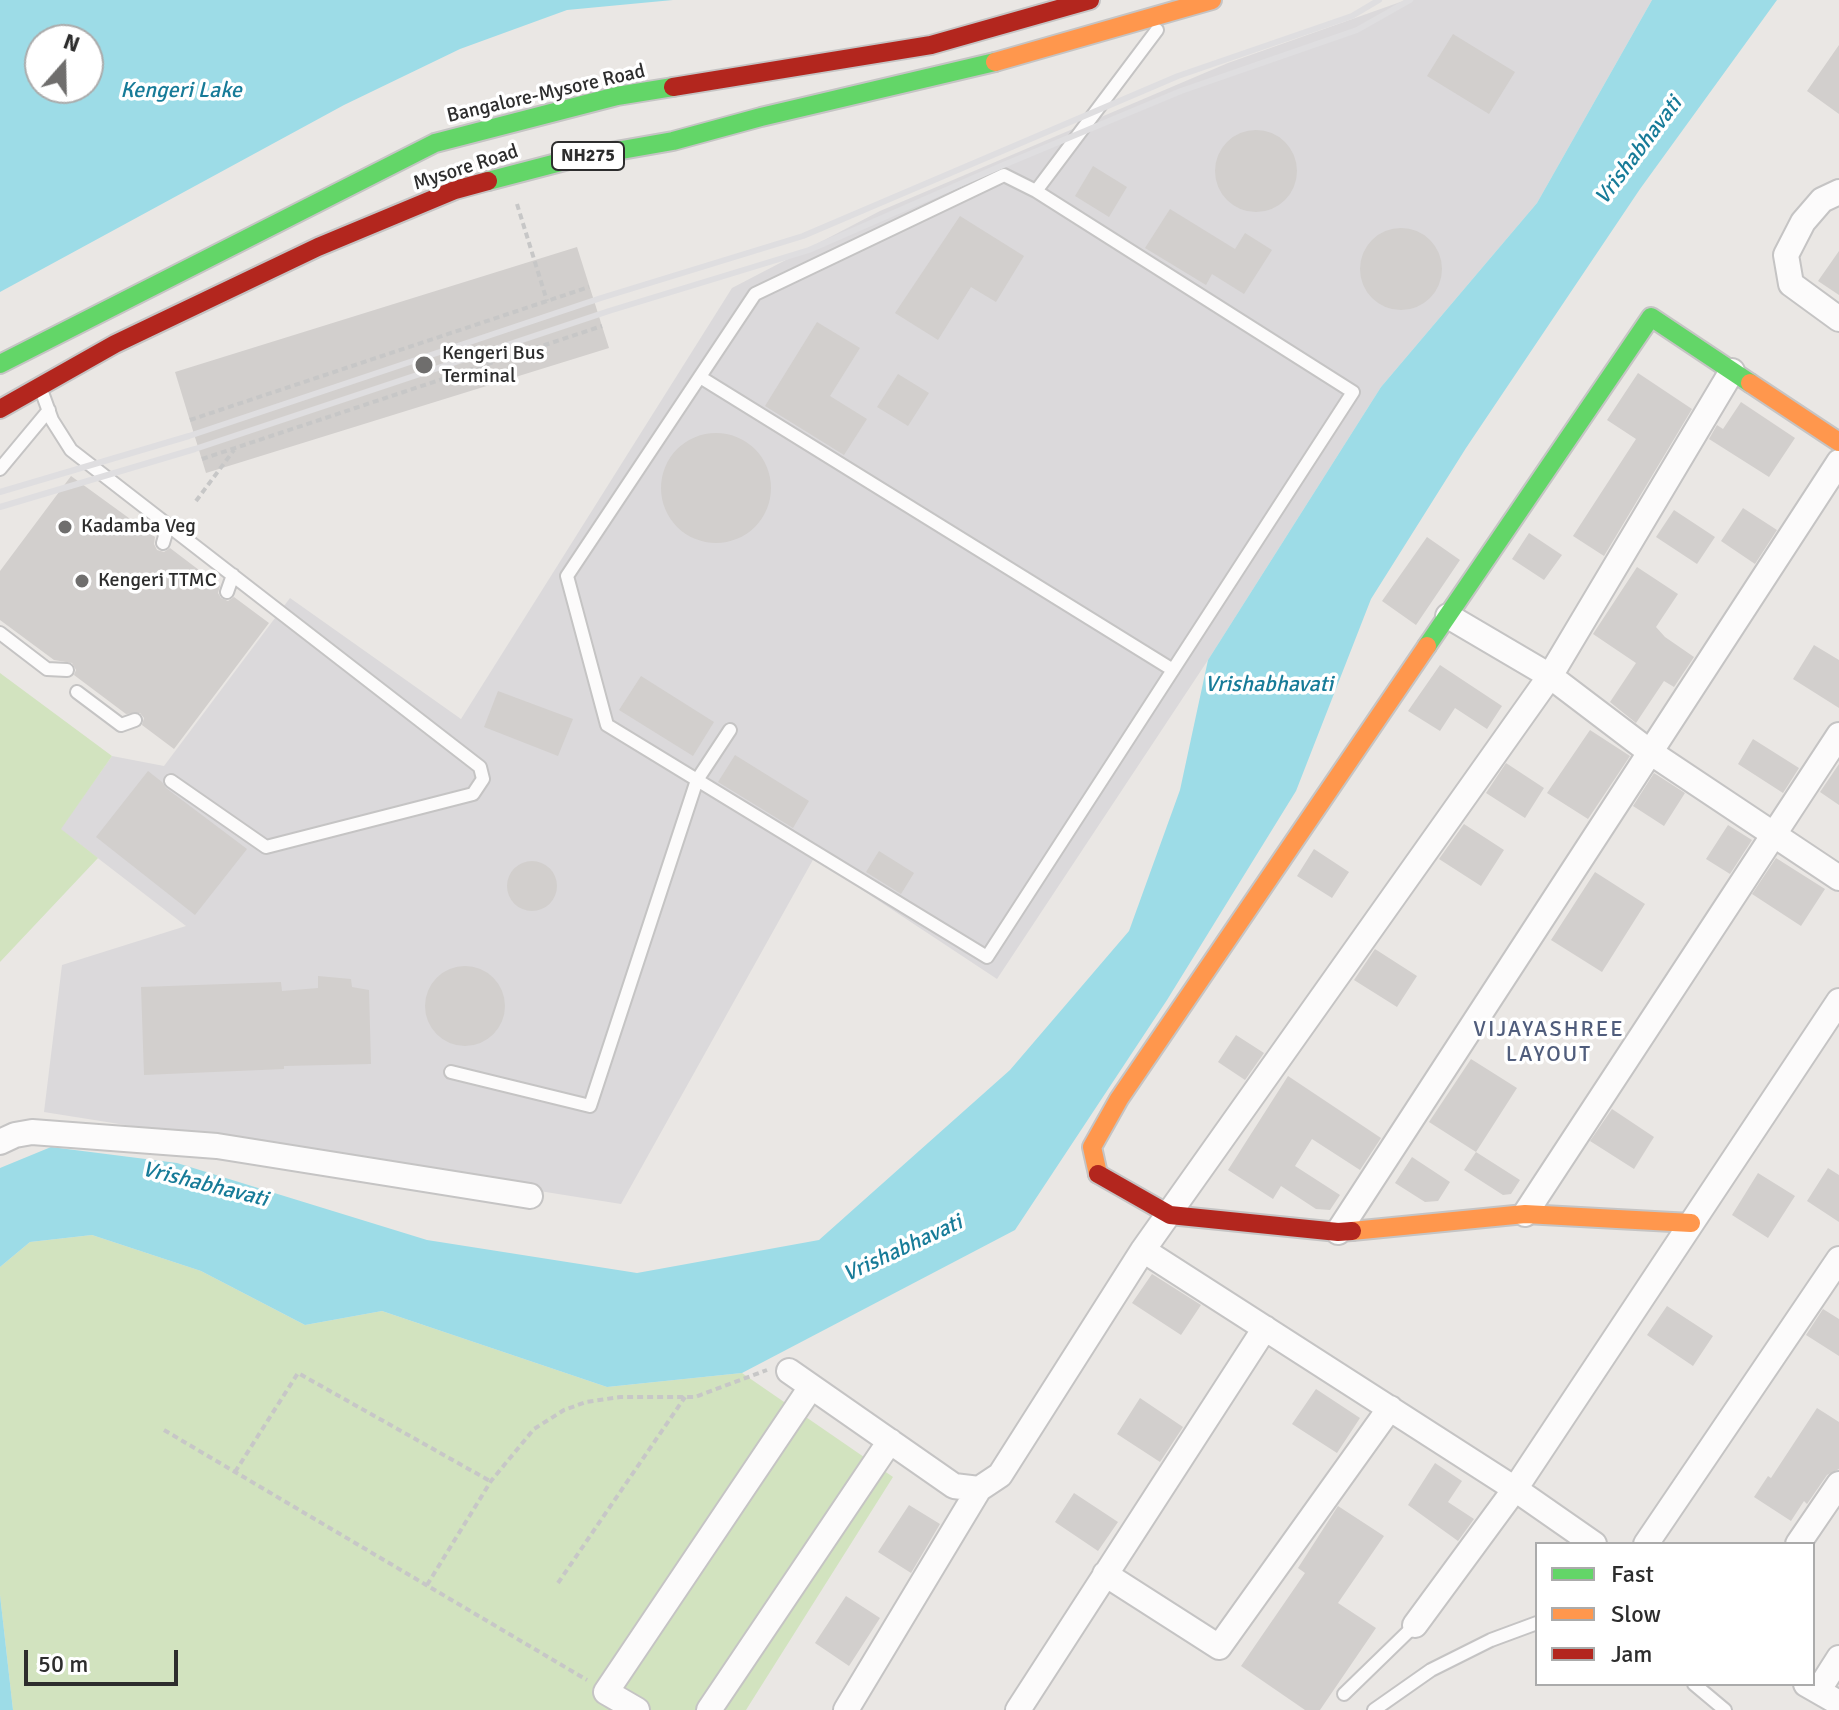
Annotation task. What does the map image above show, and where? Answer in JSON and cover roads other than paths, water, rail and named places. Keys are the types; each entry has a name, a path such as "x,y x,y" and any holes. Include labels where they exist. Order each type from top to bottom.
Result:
{"main road":[{"name":"Bangalore-Mysore Road","path":"0,364 435,143 617,96 931,45 1090,0"},
{"name":"Mysore Road","path":"0,409 115,344 318,247 455,190 576,158 673,141 761,117 988,64 1212,0"},
{"path":"1691,1223 1525,1214 1338,1232 1170,1215 1098,1174 1092,1147 1119,1099 1651,317 1839,442"}],"street":[{"path":"1839,192 1822,200 1803,222 1786,255 1791,284 1839,319"},
{"path":"846,1710 979,1489 1000,1475 1143,1250 1550,676 1732,371"},
{"path":"1338,1232 1839,462"},
{"path":"1448,616 1550,676 1650,752 1839,878"},
{"path":"1525,1214 1839,735"},
{"path":"1415,1625 1515,1489 1839,1001"},
{"path":"5,1132 217,1146 530,1196"},
{"path":"1143,1250 1515,1489 1591,1542"},
{"path":"1647,1542 1839,1259"},
{"path":"1018,1710 1265,1328"},
{"path":"789,1371 954,1486 979,1489"},
{"path":"637,1710 606,1692 811,1387"},
{"path":"1105,1574 1219,1647 1390,1408"},
{"path":"709,1710 890,1441"},
{"path":"1799,1542 1839,1484"},
{"path":"1815,1685 1839,1658"},
{"path":"1812,1688 1839,1703"}],"lane":[{"path":"1036,191 1171,12"},
{"path":"1004,175 1036,191 1353,392 987,957 607,725 567,576 700,377 755,294 1004,175"},
{"path":"700,377 1173,670"},
{"path":"40,389 52,420 71,450 480,767 483,779 473,794 266,847 171,781"},
{"path":"0,469 49,410"},
{"path":"163,543 168,526"},
{"path":"227,592 233,575"},
{"path":"0,633 47,669 67,670"},
{"path":"77,692 121,725 135,720"},
{"path":"451,1072 590,1106 697,780 730,730"},
{"path":"1374,1710 1431,1670 1491,1640 1535,1624"},
{"path":"1344,1694 1415,1625"},
{"path":"1696,1686 1725,1710"}],"water":[{"name":"Kengeri Lake","path":"0,0 673,0 567,10 460,49 344,105 0,292"},
{"name":"Vrishabhavati","path":"1652,0 1777,0 1640,189 1466,448 1371,599 1296,791 1167,1000 1015,1230 742,1373 607,1387 382,1311 305,1325 201,1271 92,1235 30,1242 0,1267 0,1168 51,1147 177,1163 427,1240 637,1273 819,1240 1010,1070 1129,931 1180,790 1208,660 1381,387 1537,203"},
{"path":"0,1595 13,1710 0,1710"}],"railway":[{"path":"0,492 189,436 601,298 803,236 1178,76 1352,16 1379,0"},
{"path":"0,507 195,449 609,311 809,250 1181,91 1357,30 1410,0"}],"place":[{"name":"Kengeri Bus Terminal","path":"424,365"},
{"name":"Kadamba Veg","path":"65,527"},
{"name":"Kengeri TTMC","path":"82,581"}],"district":[{"name":"VIJAYASHREE LAYOUT","path":"1549,1042"}]}
